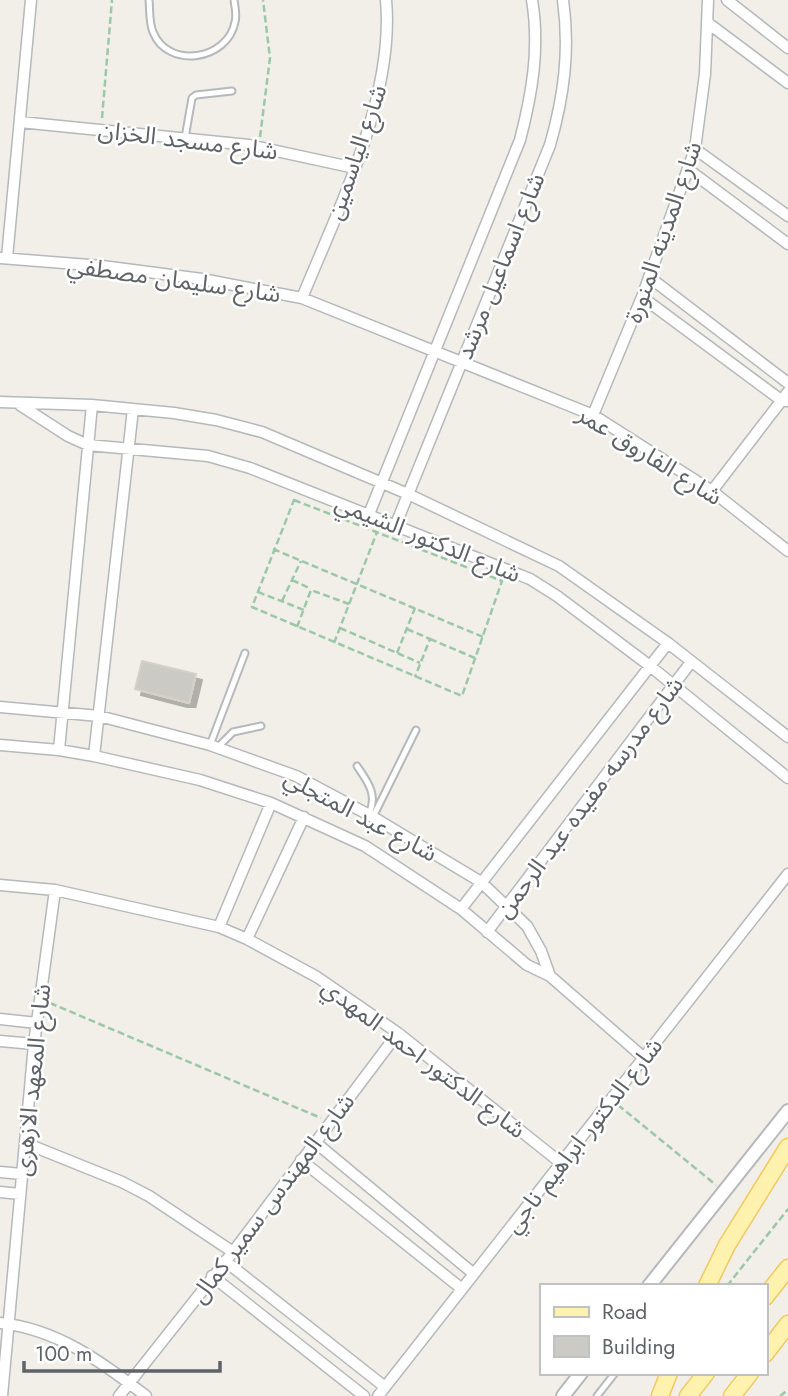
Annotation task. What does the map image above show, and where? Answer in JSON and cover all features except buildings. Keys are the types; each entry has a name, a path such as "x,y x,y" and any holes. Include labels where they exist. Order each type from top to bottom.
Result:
{"main road":[{"path":"708,1284 727,1245 788,1147"},
{"path":"767,1294 788,1268"},
{"path":"767,1351 788,1324"},
{"path":"660,1396 668,1375"},
{"path":"688,1396 704,1375"},
{"path":"732,1396 748,1375"}],"street":[{"path":"4,258 31,0"},
{"name":"شارع الياسمين","path":"302,298 355,168 385,66 388,43 386,0"},
{"name":"شارع اسماعيل مرشد","path":"369,514 520,141 529,108 535,51 532,0"},
{"name":"شارع اسماعيل مرشد","path":"396,524 550,145 562,104 567,61 563,0"},
{"name":"شارع المدينه المنورة","path":"593,415 642,297 695,149 705,74 708,0"},
{"path":"727,0 788,48"},
{"path":"708,23 788,83"},
{"name":"شارع مسجد الخزان","path":"20,122 258,147 355,168"},
{"path":"695,149 788,216"},
{"path":"689,170 788,244"},
{"name":"شارع سليمان مصطفي","path":"4,258 190,277 302,298 462,362"},
{"path":"649,276 788,383"},
{"path":"642,297 786,398 712,491"},
{"name":"شارع الفاروق عمر","path":"462,362 593,415 712,491 788,551"},
{"name":"شارع الدكتور الشيمي","path":"0,402 20,405 92,405 216,420 262,432 408,494 559,566 668,643 788,737"},
{"name":"شارع الدكتور الشيمي","path":"20,405 68,436 88,445 208,456 250,468 530,579 650,666 788,778"},
{"path":"59,750 92,405"},
{"path":"94,756 133,409"},
{"name":"شارع مدرسه مفيده عبد الرحمن","path":"461,909 668,643"},
{"name":"شارع مدرسه مفيده عبد الرحمن","path":"487,932 691,662"},
{"name":"شارع عبد المتجلي","path":"0,707 99,716 213,747 296,776 371,815 481,882 527,926 550,975"},
{"name":"شارع عبد المتجلي","path":"0,746 59,750 200,780 271,803 365,846 461,909 527,965 550,975 643,1057"},
{"path":"219,928 271,803"},
{"path":"247,939 304,817"},
{"name":"شارع الدكتور ابراهيم ناجي","path":"378,1396 788,874"},
{"name":"شارع الدكتور احمد المهدي","path":"0,885 55,890 219,928 247,939 317,977 398,1033 561,1163"},
{"name":"شارع المعهد الازهرى","path":"2,1396 4,1323 26,1143 34,1044 55,890"},
{"path":"0,1019 37,1023"},
{"name":"شارع المهندس سمير كمال","path":"119,1396 233,1252 398,1033"},
{"path":"0,1041 34,1044"},
{"path":"652,1284 788,1111"},
{"path":"315,1142 474,1274"},
{"path":"26,1143 141,1192 233,1252"},
{"path":"302,1160 462,1289"},
{"path":"0,1172 22,1174"},
{"path":"0,1192 20,1194"},
{"path":"225,1262 385,1387"},
{"path":"212,1276 364,1396"},
{"path":"4,1323 41,1332 73,1345 102,1362 146,1396"},
{"path":"564,1396 580,1375"}],"lane":[{"path":"149,0 152,31 160,45 174,54 191,57 202,56 222,44 235,22 234,0"},
{"path":"185,138 192,98 196,95 232,91"},
{"path":"213,747 245,653"},
{"path":"213,747 233,732 261,726"},
{"path":"371,815 416,730"},
{"path":"357,766 373,794 371,815"},
{"path":"597,1396 613,1375"}],"path":[{"path":"101,129 112,0"},
{"path":"258,147 270,58 263,0"},
{"path":"293,500 377,532 501,579 503,583 462,696 296,627 254,608 251,604 293,500"},
{"path":"334,643 377,532"},
{"path":"273,549 484,638"},
{"path":"282,601 301,561"},
{"path":"292,580 349,604"},
{"path":"296,627 311,590"},
{"path":"256,591 304,610"},
{"path":"397,653 415,608"},
{"path":"340,628 420,663"},
{"path":"407,629 476,659"},
{"path":"415,677 430,639"},
{"path":"40,999 330,1122"},
{"path":"610,1099 723,1192"},
{"path":"729,1284 788,1209"},
{"path":"780,1396 788,1390"}]}
